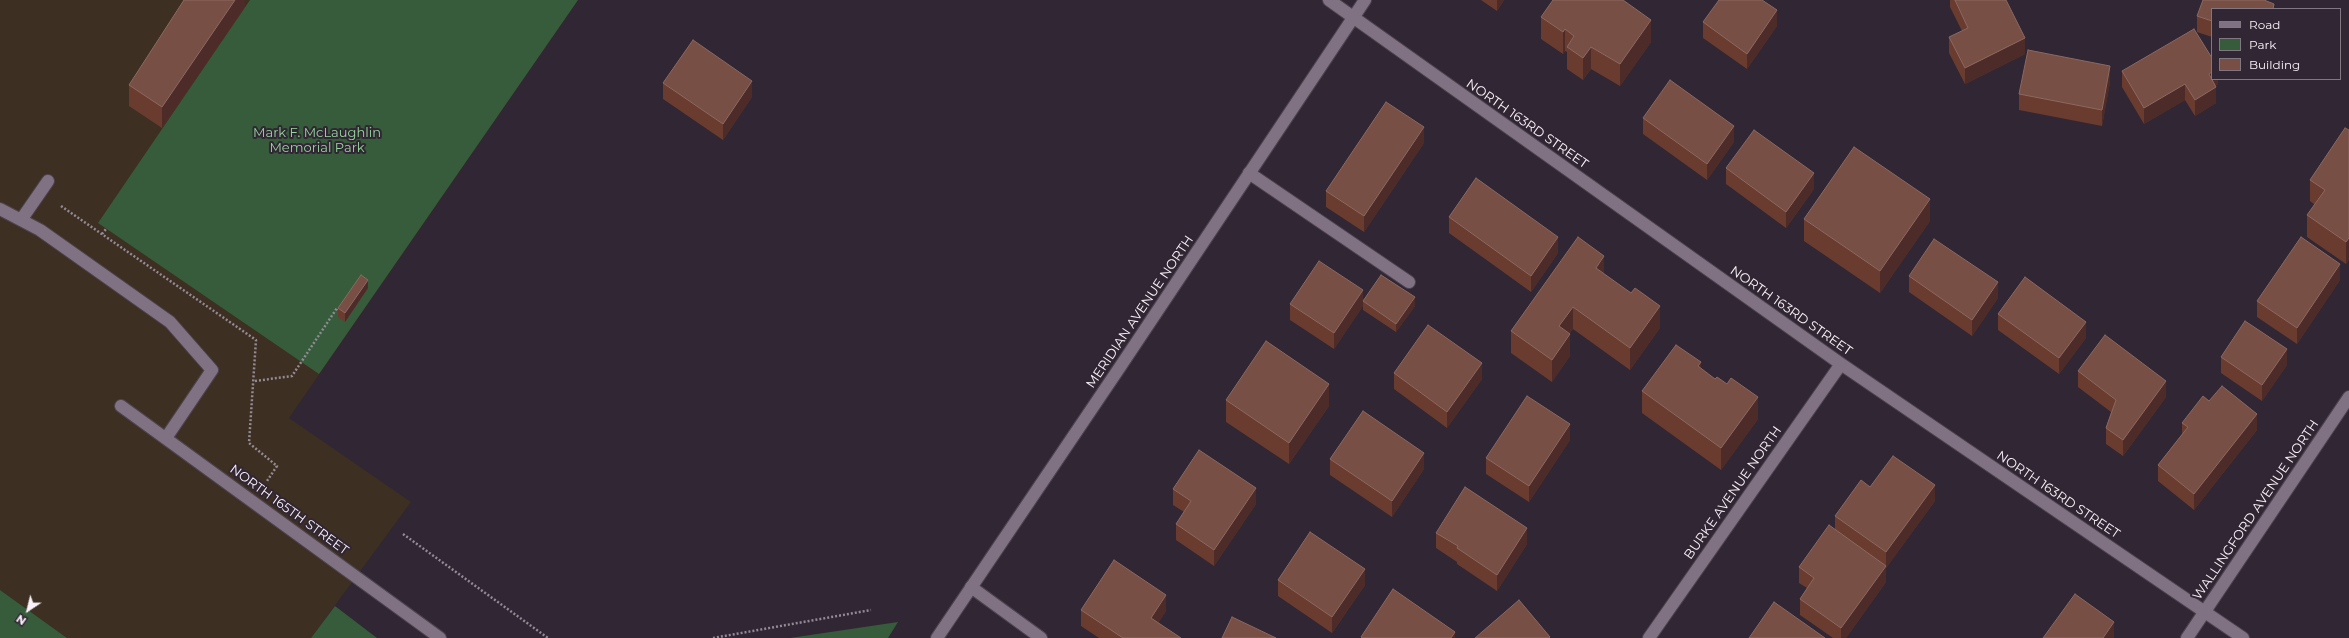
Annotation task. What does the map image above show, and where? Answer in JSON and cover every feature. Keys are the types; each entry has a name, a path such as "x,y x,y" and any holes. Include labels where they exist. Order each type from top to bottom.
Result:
{"street":[{"name":"NORTH 163RD STREET","path":"1329,0 1352,18 1841,364 2243,638"},
{"name":"MERIDIAN AVENUE NORTH","path":"937,638 1365,0"},
{"path":"1249,173 1409,282"},
{"path":"21,220 48,181"},
{"path":"0,209 40,230 170,322 212,370 166,438"},
{"name":"BURKE AVENUE NORTH","path":"1649,638 1841,364"},
{"name":"WALLINGFORD AVENUE NORTH","path":"2187,638 2349,397"},
{"name":"NORTH 165TH STREET","path":"121,406 440,638"},
{"path":"971,587 1042,638"}],"path":[{"path":"102,234 106,229"},
{"path":"254,381 292,376 337,308 342,312"},
{"path":"403,534 548,638"},
{"path":"713,638 871,610"}],"shaded area":[{"path":"0,0 578,0 289,418 411,502 311,638 67,638 0,590"}],"green space":[{"name":"Mark F. McLaughlin Memorial Park","path":"250,0 578,0 319,374 98,223"},
{"path":"0,590 67,638 0,638"},
{"path":"335,606 377,638 311,638"},
{"path":"898,622 888,638 790,638"}],"building":[{"path":"184,0 235,0 162,107 129,85"},
{"path":"1553,0 1623,0 1651,20 1620,64 1591,47 1583,58 1567,47 1574,36 1565,29 1563,32 1541,17"},
{"path":"1719,0 1762,0 1777,10 1747,54 1703,22"},
{"path":"1955,0 2006,0 2025,38 1965,68 1949,37 1968,28"},
{"path":"2203,0 2264,0 2274,4 2273,8 2211,8 2211,21 2197,16"},
{"path":"2194,29 2211,56 2211,73 2209,74 2216,87 2195,100 2185,84 2144,108 2122,71"},
{"path":"693,40 752,81 723,124 663,83"},
{"path":"2028,50 2110,66 2102,110 2019,94"},
{"path":"1670,80 1734,126 1707,164 1643,118"},
{"path":"1386,102 1424,127 1364,216 1326,191"},
{"path":"2345,128 2349,130 2349,238 2346,242 2307,215 2325,190 2310,180"},
{"path":"1754,130 1814,173 1786,212 1726,168"},
{"path":"1854,147 1930,199 1880,271 1804,219"},
{"path":"1476,178 1558,237 1531,276 1449,217"},
{"path":"1578,237 1604,256 1596,268 1631,293 1635,288 1660,306 1630,348 1573,307 1559,326 1570,334 1552,360 1511,331"},
{"path":"2301,237 2340,264 2297,328 2257,301"},
{"path":"1934,239 1998,282 1972,320 1909,276"},
{"path":"1319,261 1363,290 1334,333 1290,304"},
{"path":"361,275 368,280 345,313 338,308"},
{"path":"1381,275 1415,297 1396,324 1363,301"},
{"path":"2025,277 2086,322 2059,358 1998,314"},
{"path":"2245,321 2287,349 2262,385 2221,357"},
{"path":"1428,325 1482,363 1447,412 1394,373"},
{"path":"2105,335 2166,381 2123,440 2106,428 2116,400 2078,371"},
{"path":"1266,341 1329,384 1289,443 1226,400"},
{"path":"1676,345 1701,362 1698,366 1715,379 1717,377 1727,384 1731,378 1758,397 1721,448 1642,391"},
{"path":"2222,386 2257,414 2194,494 2158,465 2188,427 2182,423 2203,396 2209,401"},
{"path":"1527,396 1570,424 1529,486 1486,458"},
{"path":"1363,411 1424,453 1392,501 1330,459"},
{"path":"1199,450 1256,488 1214,550 1176,524 1191,501 1173,489"},
{"path":"1893,456 1935,485 1886,552 1835,516 1861,480 1870,487"},
{"path":"1465,487 1527,528 1497,575 1457,548 1458,546 1436,533"},
{"path":"1829,525 1886,566 1841,628 1800,599 1814,578 1799,567"},
{"path":"1310,532 1365,569 1332,617 1278,580"},
{"path":"1114,560 1166,595 1151,618 1181,638 1123,638 1081,610"},
{"path":"1393,589 1455,632 1451,638 1362,638 1361,637"},
{"path":"2075,594 2114,622 2103,638 2043,638"},
{"path":"1519,600 1550,637 1549,638 1475,638"},
{"path":"1774,602 1825,638 1749,638"},
{"path":"1232,617 1276,638 1222,638"}]}
